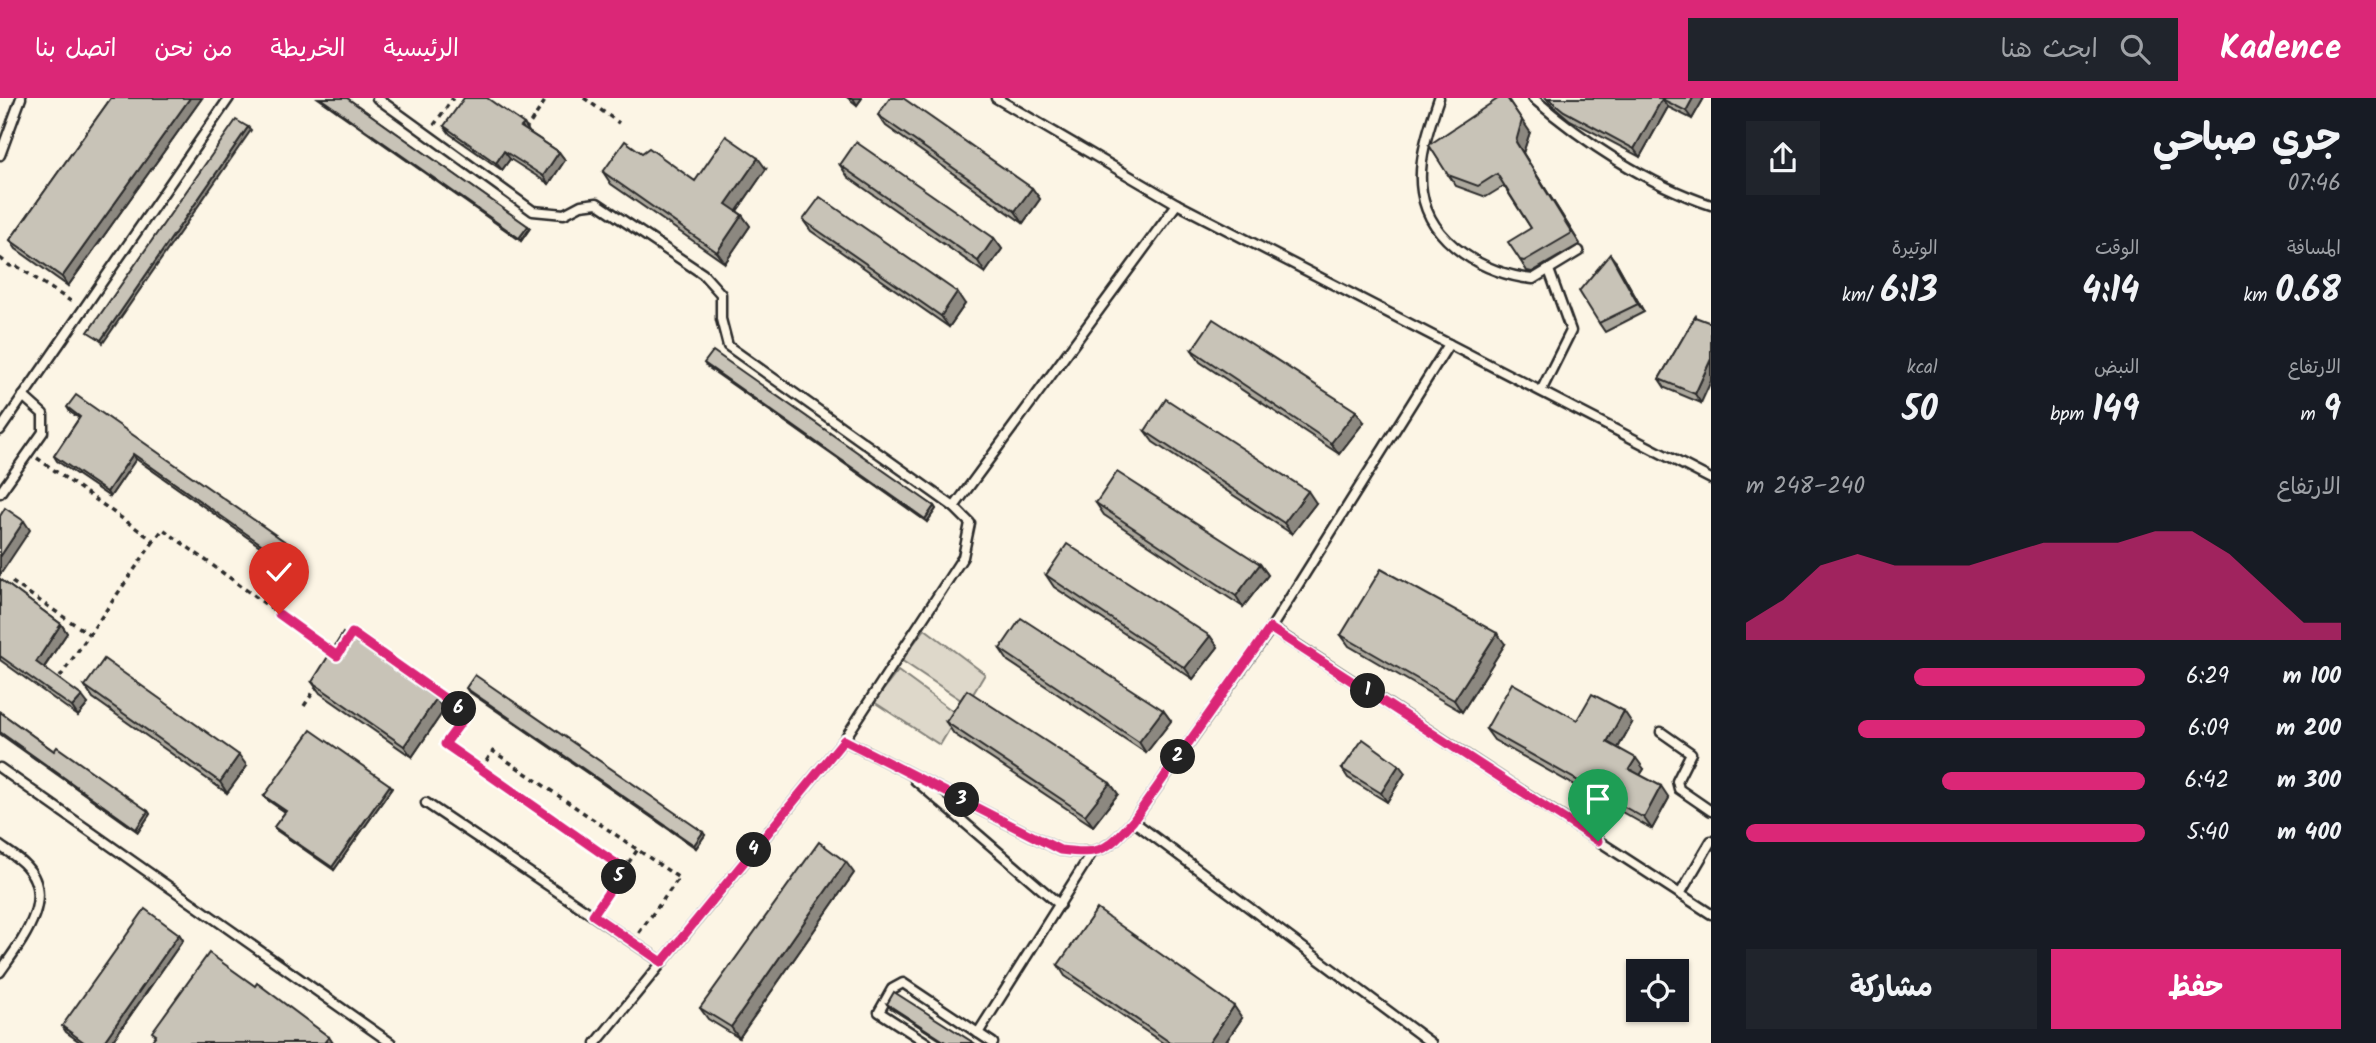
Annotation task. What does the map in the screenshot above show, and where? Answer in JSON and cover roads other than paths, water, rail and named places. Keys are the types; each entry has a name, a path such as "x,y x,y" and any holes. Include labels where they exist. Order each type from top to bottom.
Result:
{"lane":[{"path":"0,155 21,98"},
{"path":"0,430 229,98"},
{"path":"377,98 533,211 564,214 581,205 597,204 703,274 721,294 720,319 728,346 954,507 970,523 963,557 844,740 596,1043"},
{"path":"996,98 1177,204 1711,479"},
{"path":"1439,98 1428,127 1422,193 1435,224 1456,250 1485,267 1533,279 1579,250"},
{"path":"1533,98 1555,117 1652,179 1711,205"},
{"path":"954,507 1177,204"},
{"path":"1541,391 1571,331 1549,270"},
{"path":"844,740 1060,850 1091,853 1109,847 1133,821 1270,628 1449,344"},
{"path":"0,493 43,432 45,422 37,406 23,396"},
{"path":"1270,628 1711,914"},
{"path":"1661,732 1686,746 1691,753 1677,781 1679,789 1711,811"},
{"path":"0,768 391,1043"},
{"path":"905,771 1060,905"},
{"path":"426,803 662,962"},
{"path":"1133,821 1431,1043"},
{"path":"1680,894 1711,841"},
{"path":"0,846 27,866 38,887 36,913 24,938 0,972"},
{"path":"978,1033 1091,853"},
{"path":"927,1043 879,1012 892,989 903,983 993,1043"}]}
